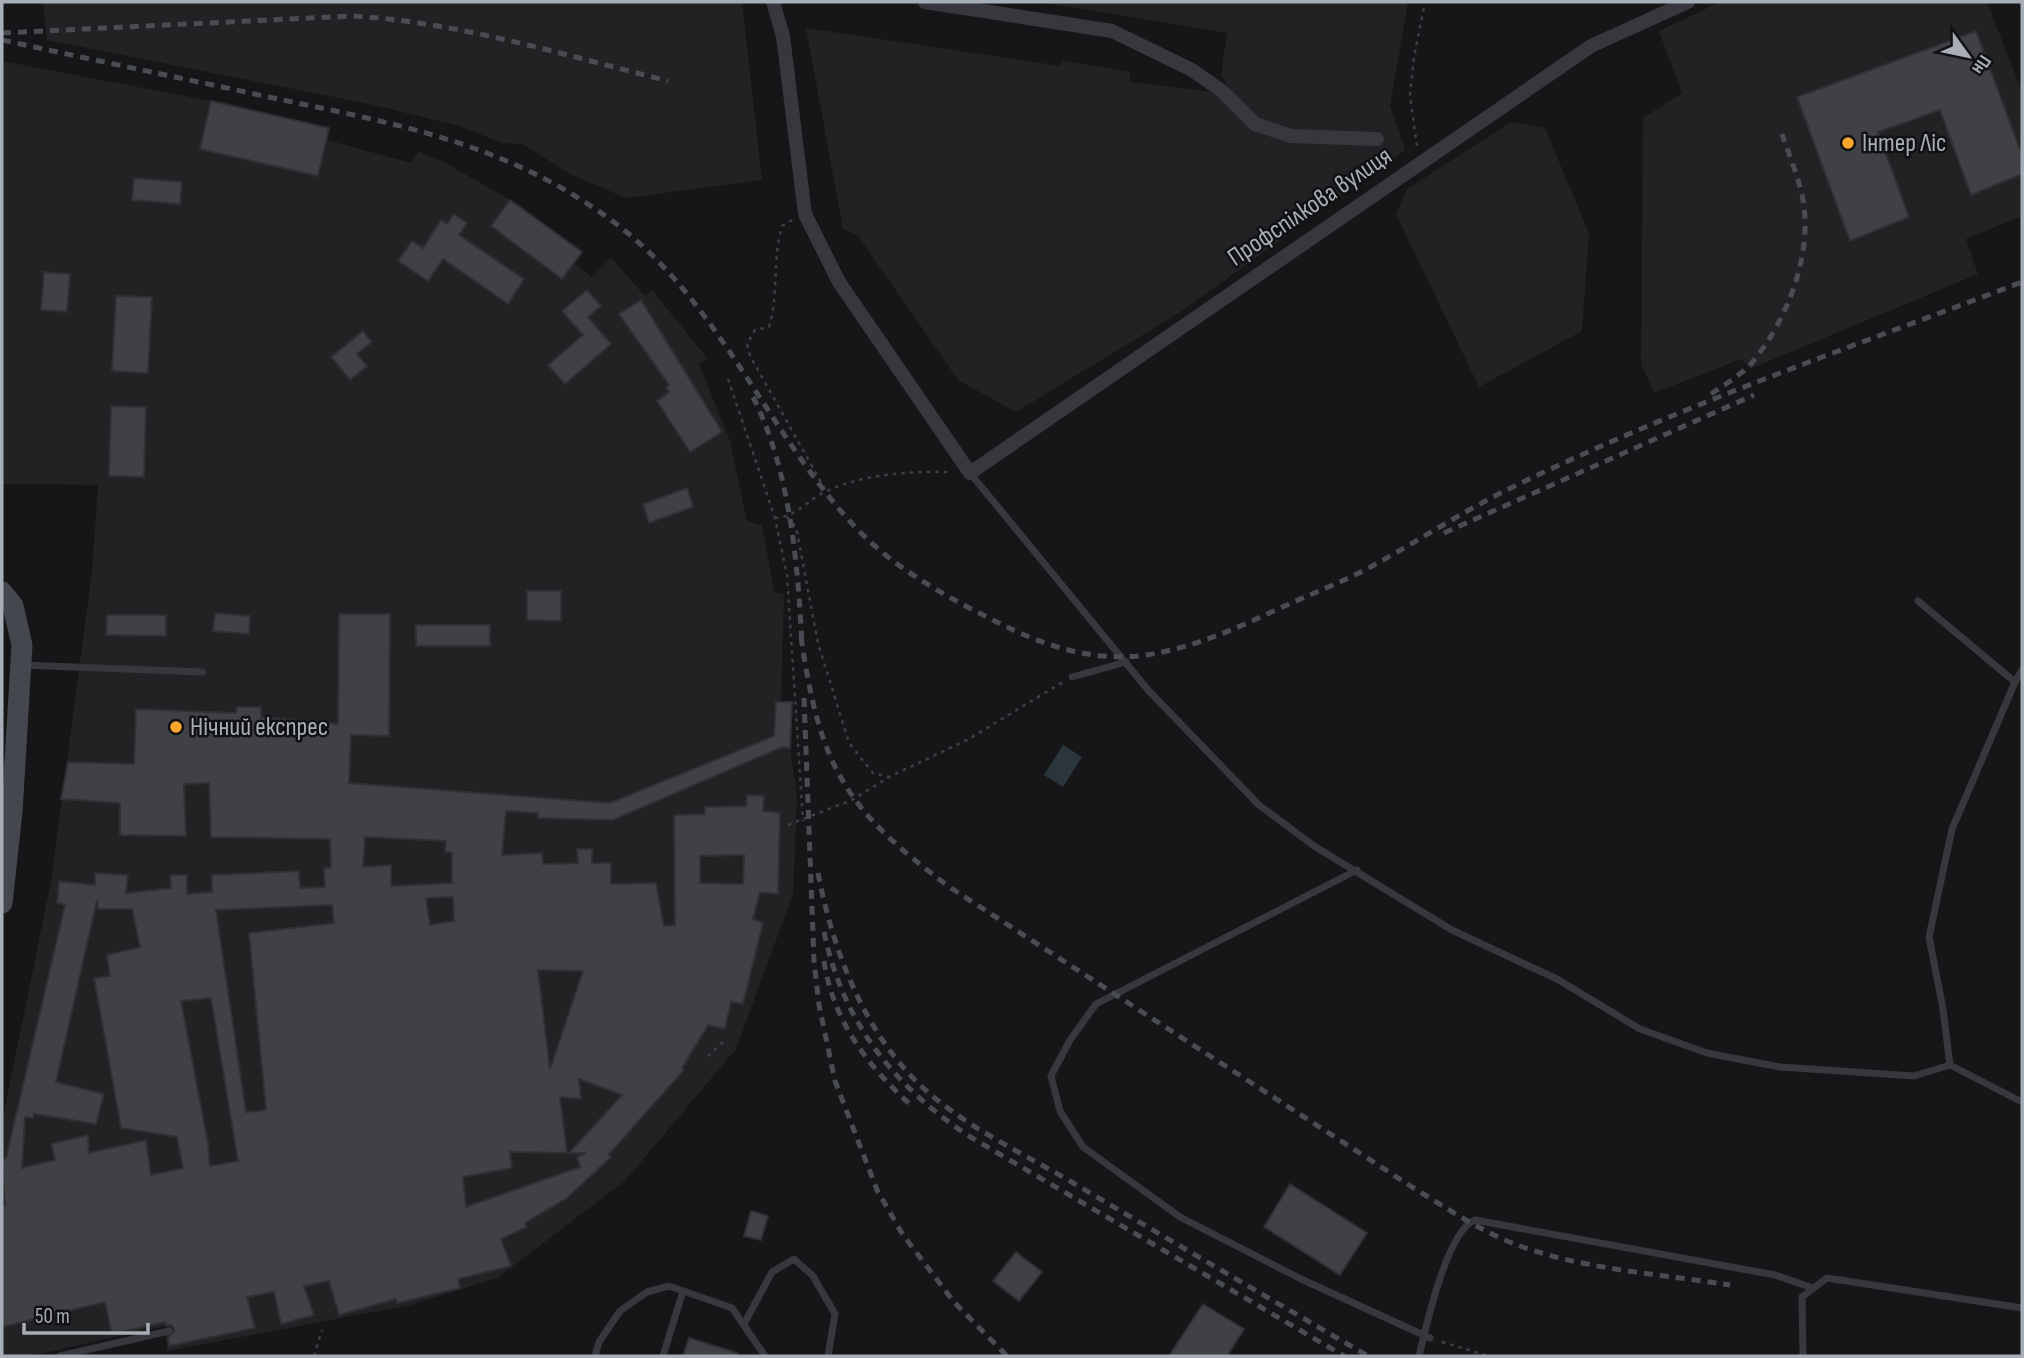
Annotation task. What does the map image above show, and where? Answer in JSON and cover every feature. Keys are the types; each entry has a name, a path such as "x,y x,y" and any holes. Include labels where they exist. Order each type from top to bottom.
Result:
{"street":[{"path":"773,2 783,36 805,214 839,282 970,473"},
{"name":"Профспілкова вулиця","path":"925,2 1112,31 1192,70 1222,91 1255,124 1291,136 1377,139"},
{"name":"Профспілкова вулиця","path":"970,473 1017,443 1217,300 1591,46 1688,2"},
{"path":"2,903 12,812 22,645 7,599"}],"lane":[{"path":"970,473 1148,690 1259,805 1314,846 1452,930 1557,979 1640,1029 1707,1053 1780,1067 1914,1076 1950,1065 2022,1102"},
{"path":"1918,601 2015,681"},
{"path":"1072,677 1126,662"},
{"path":"21,665 202,672"},
{"path":"1950,1065 1943,1009 1929,937 1952,829 2022,670"},
{"path":"1357,870 1096,1004 1070,1040 1051,1076 1060,1111 1083,1147 1180,1217 1301,1279 1427,1337"},
{"path":"1419,1356 1427,1337 1452,1245 1470,1222 1475,1220 1775,1275 1814,1288"},
{"path":"744,1324 772,1272 794,1259 813,1276 835,1314 828,1356"},
{"path":"1803,1356 1802,1297 1827,1278 2022,1308"},
{"path":"595,1356 599,1342 620,1311 647,1292 669,1286 732,1308 765,1356"},
{"path":"663,1356 683,1291"},
{"path":"60,1356 169,1331"}],"path":[{"path":"1413,167 1418,141 1410,95 1414,57 1425,2"},
{"path":"805,214 782,226 775,251 773,312 769,327 755,330 747,344 750,356 826,491"},
{"path":"728,379 775,518 787,575 803,821"},
{"path":"775,518 788,517 826,491 874,477 931,472 970,473"},
{"path":"788,517 796,527 818,643 849,743 873,773 889,778"},
{"path":"788,825 852,800 889,778 967,740 1072,677"},
{"path":"708,1056 723,1042"},
{"path":"314,1356 322,1330"},
{"path":"1427,1337 1489,1356"}],"shaded area":[{"path":"43,2 742,2 762,180 626,198 570,174 523,144 502,143 459,126 365,103 47,40"},
{"path":"1041,2 1408,2 1390,106 1405,150 1182,311 1016,412 958,380 858,236 843,229 806,28 1061,66 1062,61 1078,63 1130,72 1130,82 1233,94 1221,75 1227,33"},
{"path":"1720,2 1987,2 2022,92 2022,216 1966,239 1978,274 1750,369 1741,359 1654,393 1641,364 1643,118 1682,93 1659,31"},
{"path":"2,61 211,101 329,128 327,140 411,163 418,151 446,163 510,200 491,226 562,279 574,263 592,277 611,258 645,296 652,290 707,358 699,364 730,441 747,521 762,525 774,592 784,594 781,701 792,702 790,748 797,798 793,894 736,1049 625,1181 497,1278 411,1305 167,1351 165,1326 29,1356 2,1356 2,1121 51,882 92,571 98,485 2,484"},
{"path":"1511,122 1545,128 1589,233 1582,331 1479,387 1396,214 1407,189"},
{"path":"1063,745 1082,757 1063,787 1044,775"}],"building":[{"name":"Інтер Ліс","path":"1976,31 2022,155 2022,174 1971,195 1940,110 1878,132 1909,217 1850,241 1797,97"},
{"path":"211,101 329,128 318,176 200,149"},
{"path":"134,178 182,182 180,204 132,200"},
{"path":"510,200 582,252 562,279 491,226"},
{"path":"454,214 467,223 459,235 524,279 508,304 443,259 428,281 398,261 412,241 423,248 441,220 447,224"},
{"path":"44,272 70,274 67,312 41,310"},
{"path":"587,290 601,306 588,317 611,344 565,384 548,365 583,335 562,311"},
{"path":"116,296 152,297 148,373 112,371"},
{"path":"641,300 722,432 690,452 657,401 669,392 666,388 669,385 619,314"},
{"path":"363,331 372,342 357,354 367,366 350,380 331,357"},
{"path":"111,406 146,407 144,477 109,476"},
{"path":"687,488 693,507 649,523 643,504"},
{"path":"527,591 561,591 561,621 527,620"},
{"path":"215,613 250,616 249,634 213,631"},
{"path":"339,614 390,614 389,736 351,735 349,783 610,803 774,736 776,702 792,702 790,748 782,747 613,820 538,818 538,813 506,811 502,855 542,853 543,864 578,863 577,849 592,849 592,863 611,863 611,884 656,883 664,926 675,925 674,815 705,814 705,807 746,806 747,795 764,796 763,811 780,813 778,894 760,892 753,919 763,923 743,1004 731,1002 725,1029 708,1025 682,1068 684,1070 609,1154 611,1157 567,1198 525,1223 527,1227 501,1239 511,1266 458,1279 460,1288 397,1303 396,1299 339,1315 329,1281 304,1286 314,1315 281,1324 274,1292 247,1297 255,1328 169,1346 168,1338 175,1330 165,1322 112,1334 105,1302 2,1327 2,1206 5,1206 2,1159 6,1158 65,905 57,903 59,881 95,885 95,873 128,875 126,893 171,888 170,875 187,875 187,894 212,892 212,875 299,871 300,888 325,887 324,868 331,868 330,839 211,837 209,783 184,784 186,836 120,835 120,803 61,799 68,762 134,764 136,709 236,713 237,707 261,707 261,717 338,724","holes":["365,837 446,841 445,852 452,853 452,883 391,886 391,865 363,867","744,855 743,884 700,883 700,856","453,897 454,921 430,925 426,898","97,900 98,909 132,909 140,947 107,955 110,976 94,978 121,1128 177,1137 183,1168 151,1175 146,1140 89,1153 88,1135 51,1144 55,1160 22,1168 25,1117 33,1118 34,1114 96,1124 104,1094 56,1082","332,905 334,923 249,933 266,1110 246,1112 216,910","538,970 583,971 550,1069","211,998 238,1161 210,1166 181,1001","579,1079 622,1095 569,1153 586,1153 577,1157 580,1167 466,1207 463,1177 512,1168 510,1152 567,1153 560,1097 581,1099"]},
{"path":"107,615 166,615 166,636 106,635"},
{"path":"416,625 490,625 490,646 416,646"},
{"path":"1290,1184 1367,1233 1340,1275 1264,1227"},
{"path":"751,1211 768,1216 761,1240 744,1236"},
{"path":"1016,1252 1042,1272 1019,1301 993,1281"},
{"path":"1203,1304 1244,1329 1227,1356 1169,1356"},
{"path":"689,1338 737,1353 737,1356 683,1356"}],"railway":[{"path":"2,33 352,16 392,19 472,32 668,81"},
{"path":"2,40 401,126 487,153 570,193 611,220 649,252 682,288 712,327 824,491 870,542 919,579 955,600 1028,636 1085,654 1126,657 1146,655 1197,643 1230,630 1363,571 1495,496 1577,457 1766,378 2022,282"},
{"path":"1711,394 1750,365 1775,329 1794,288 1804,244 1805,221 1803,200 1782,134"},
{"path":"1444,533 1754,395"},
{"path":"753,397 766,425 784,486 798,583 802,646"},
{"path":"801,637 818,720 829,753 843,782 862,809 886,834 951,888 1412,1187 1492,1234 1520,1246 1571,1261 1730,1285"},
{"path":"804,698 814,961 819,1005 835,1081 877,1190 903,1235 954,1302 1007,1356"},
{"path":"818,873 831,928 863,1008 894,1055 929,1093 948,1109 990,1136 1368,1356"},
{"path":"824,932 844,996 859,1024 896,1075 944,1119 1344,1356"},
{"path":"824,961 835,1004 855,1042 881,1076 913,1107"}],"place":[{"name":"Інтер Ліс","path":"1848,143"},
{"name":"Нічний експрес","path":"176,727"}]}
